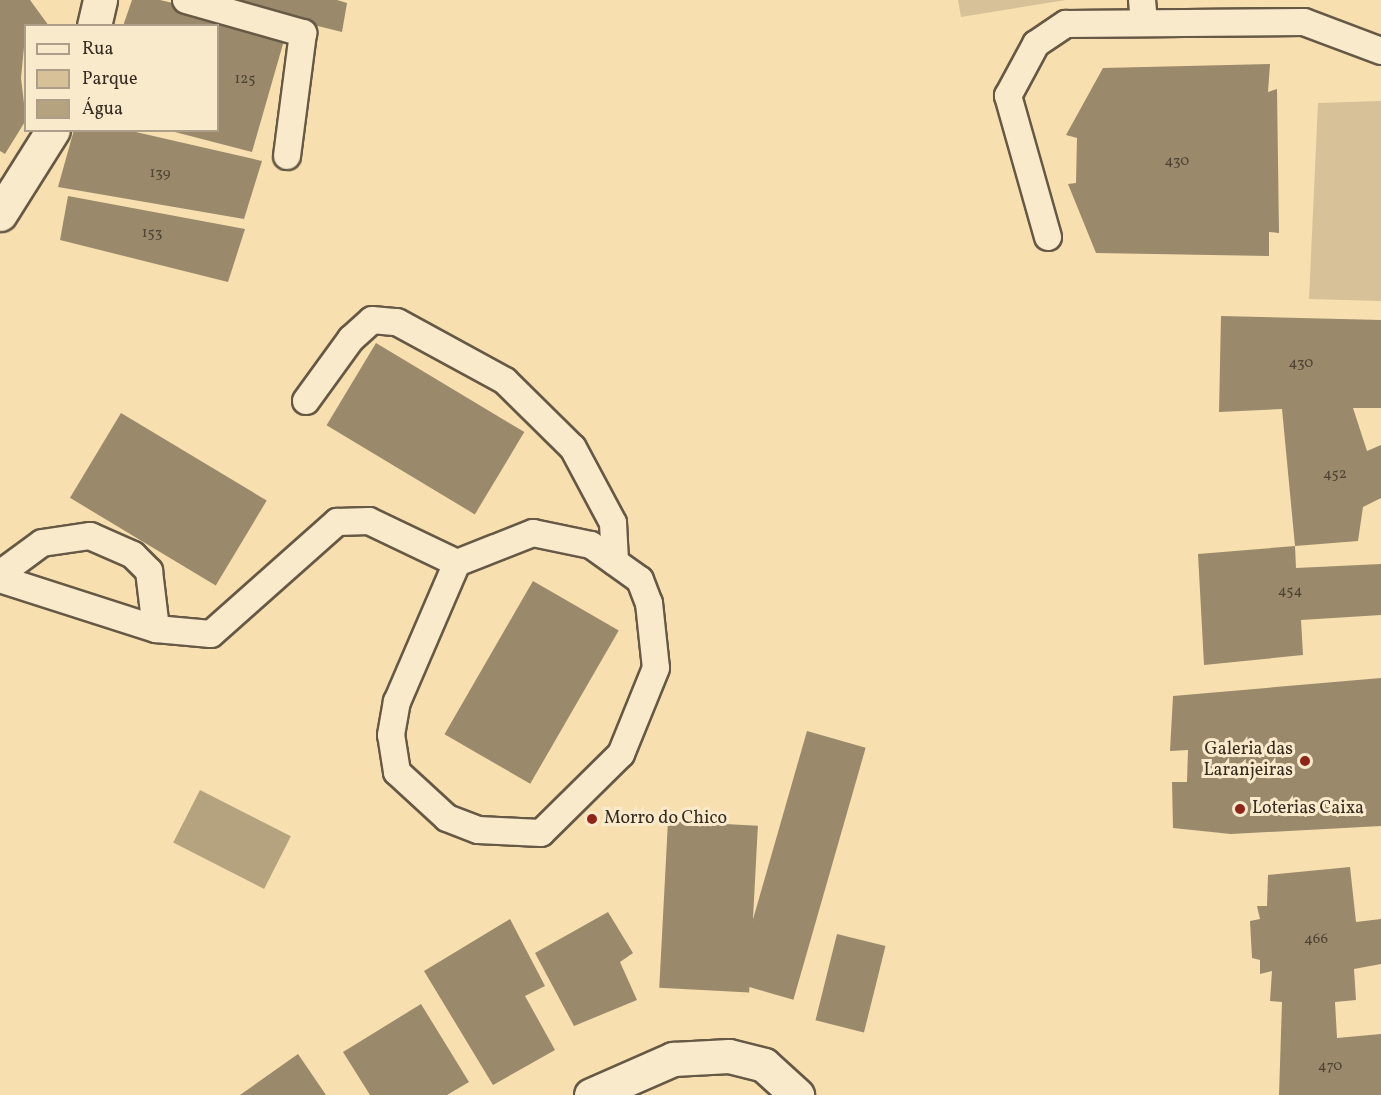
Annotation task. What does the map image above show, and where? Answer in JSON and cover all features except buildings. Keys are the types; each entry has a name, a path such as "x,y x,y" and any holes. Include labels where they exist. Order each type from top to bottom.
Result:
{"street":[{"path":"94,24 100,0"},
{"path":"0,214 52,132"},
{"path":"591,1095 673,1059 729,1056 764,1065 797,1095"}],"lane":[{"path":"186,0 303,33 287,156"},
{"path":"1048,237 1008,96 1036,44 1066,24 1143,11 1304,22 1381,51"},
{"path":"306,401 351,339 372,321 398,322 505,381 573,448 613,523 615,562"},
{"path":"0,579 156,628 211,634 337,522 369,521 457,563"},
{"path":"533,533 591,545 640,580 648,603 656,668 621,754 541,833 478,830 447,818 397,772 391,735 398,702 457,563 533,533"},
{"path":"0,574 42,543 90,536 133,555 149,571 156,628"}],"green space":[{"path":"958,0 1066,0 961,17"},
{"path":"1381,101 1381,301 1309,299 1318,103"}],"water":[{"path":"200,790 291,836 264,889 173,843"}],"place":[{"name":"Galeria das Laranjeiras","path":"1305,761"},
{"name":"Loterias Caixa","path":"1240,809"},
{"name":"Morro do Chico","path":"592,819"}]}
